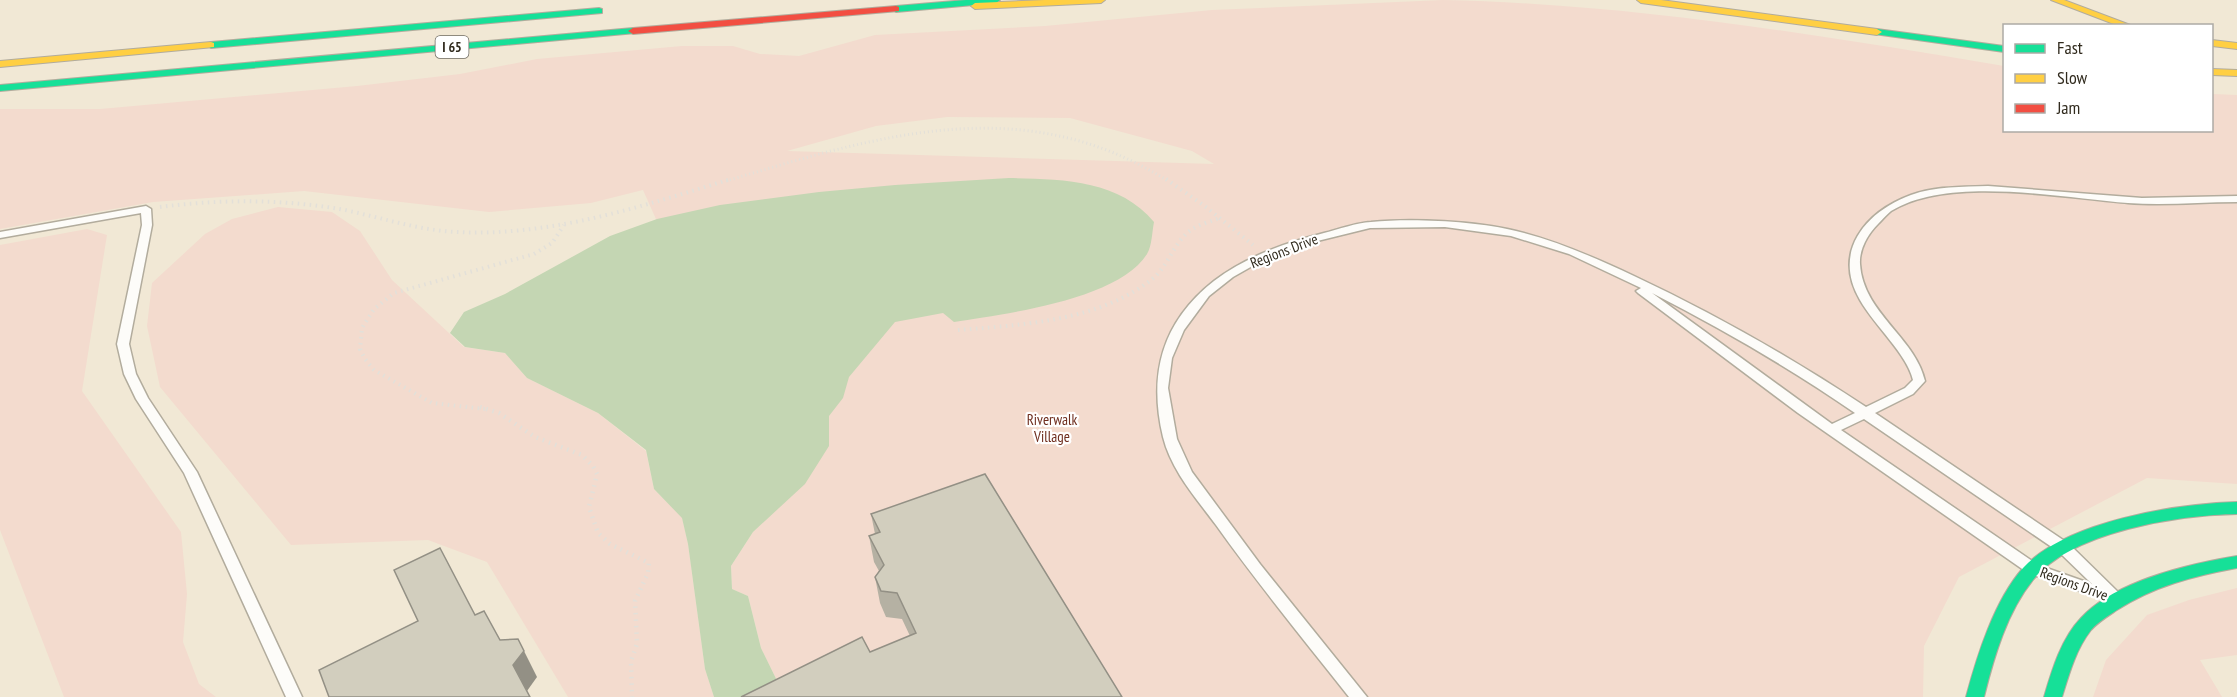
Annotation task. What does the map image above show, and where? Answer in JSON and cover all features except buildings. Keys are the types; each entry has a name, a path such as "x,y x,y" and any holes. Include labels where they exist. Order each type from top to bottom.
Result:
{"main road":[{"name":"I 65","path":"0,88 996,0"},
{"path":"904,8 1101,0"},
{"path":"1641,0 2003,50"},
{"path":"2055,0 2123,24"},
{"name":"I 65","path":"0,64 616,9"},
{"path":"2213,43 2237,46"},
{"path":"2213,72 2237,73"},
{"path":"1975,697 1984,658 1998,625 2033,569 2048,557 2096,532 2143,518 2193,509 2237,508"},
{"path":"2053,697 2062,668 2085,624 2116,600 2151,582 2173,574 2237,562"}],"lane":[{"path":"1831,430 1909,391 1919,381 1917,369 1880,324 1865,300 1856,278 1854,265 1858,243 1870,224 1892,208 1919,198 1970,189 2017,188 2131,201 2237,199"},
{"path":"0,235 146,209 147,225 123,344 130,374 142,399 190,472 294,697"},
{"name":"Regions Drive","path":"1359,697 1256,568 1186,474 1170,439 1163,404 1163,372 1178,329 1205,294 1229,275 1265,255 1311,238 1350,229 1424,223 1486,228 1554,245 1593,260 1722,324 1806,373 2064,548 2116,600"},
{"name":"Regions Drive","path":"1593,260 1652,297 1702,338 2033,569 2116,600"}],"path":[{"path":"146,209 199,203 279,204 336,209 395,223 455,233 526,230 610,215 874,139 919,130 959,126 1027,129 1080,140 1120,154 1147,168 1221,218 1265,255"},
{"path":"958,330 1003,327 1050,319 1120,299 1154,278 1185,235 1193,228 1221,218"},
{"path":"564,225 560,236 550,246 534,254 507,264 412,287 394,293 377,303 363,321 359,350 367,364 374,370 432,403 444,406 475,406 499,413 536,437 582,455 593,466 597,483 589,507 598,532 610,544 649,562 648,573 635,601 637,644 631,661 632,697"}],"green space":[{"name":"Riverwalk Village","path":"1443,0 1655,14 1865,43 2003,66 2003,132 2213,132 2213,94 2237,95 2237,484 2147,478 1959,577 1924,646 1923,697 785,697 761,648 748,596 732,589 731,566 753,532 783,503 643,190 591,203 489,212 304,191 153,202 0,229 0,109 100,109 357,86 460,74 537,59 682,46 733,46 760,54 799,56 875,35 1045,26 1212,10","holes":["947,117 1070,118 1192,151 1214,164 787,151 876,126"]},
{"path":"278,207 332,212 360,231 392,280 464,347 505,353 527,378 598,413 646,451 654,489 682,517 688,544 705,669 714,697 568,697 487,562 428,540 291,545 160,387 147,326 152,283 205,234 232,219"},
{"path":"87,229 107,235 82,391 181,532 187,594 183,642 199,684 216,697 64,697 0,530 0,245"},
{"path":"2237,588 2237,655 2200,660 2222,697 2093,697 2106,660 2147,615 2189,600"}],"shaded area":[{"path":"1009,178 1048,179 1087,184 1124,197 1154,222 1149,251 1132,270 1112,283 1087,294 1059,302 954,322 943,313 895,322 849,377 843,398 829,416 829,446 805,484 753,532 731,566 732,589 748,596 761,648 785,697 714,697 705,669 688,544 682,518 654,489 646,450 598,413 527,378 505,353 465,347 450,333 464,312 505,294 610,236 657,219 720,205 819,192"}],"traffic: fast":[{"path":"896,9 996,0"},
{"path":"211,45 599,11"},
{"path":"0,88 633,31"},
{"path":"1877,32 2003,49"},
{"path":"1975,697 1989,650 2010,601 2027,575 2042,561 2092,535 2132,522 2194,510 2237,508"},
{"path":"2053,697 2074,642 2085,625 2095,616 2122,598 2153,583 2169,577 2237,562"}],"traffic: slow":[{"path":"975,6 1101,0"},
{"path":"1641,0 1877,32"},
{"path":"2055,0 2123,24"},
{"path":"2213,43 2237,46"},
{"path":"0,64 211,45"},
{"path":"2213,72 2237,73"}],"traffic: jam":[{"path":"633,31 896,9"}]}
